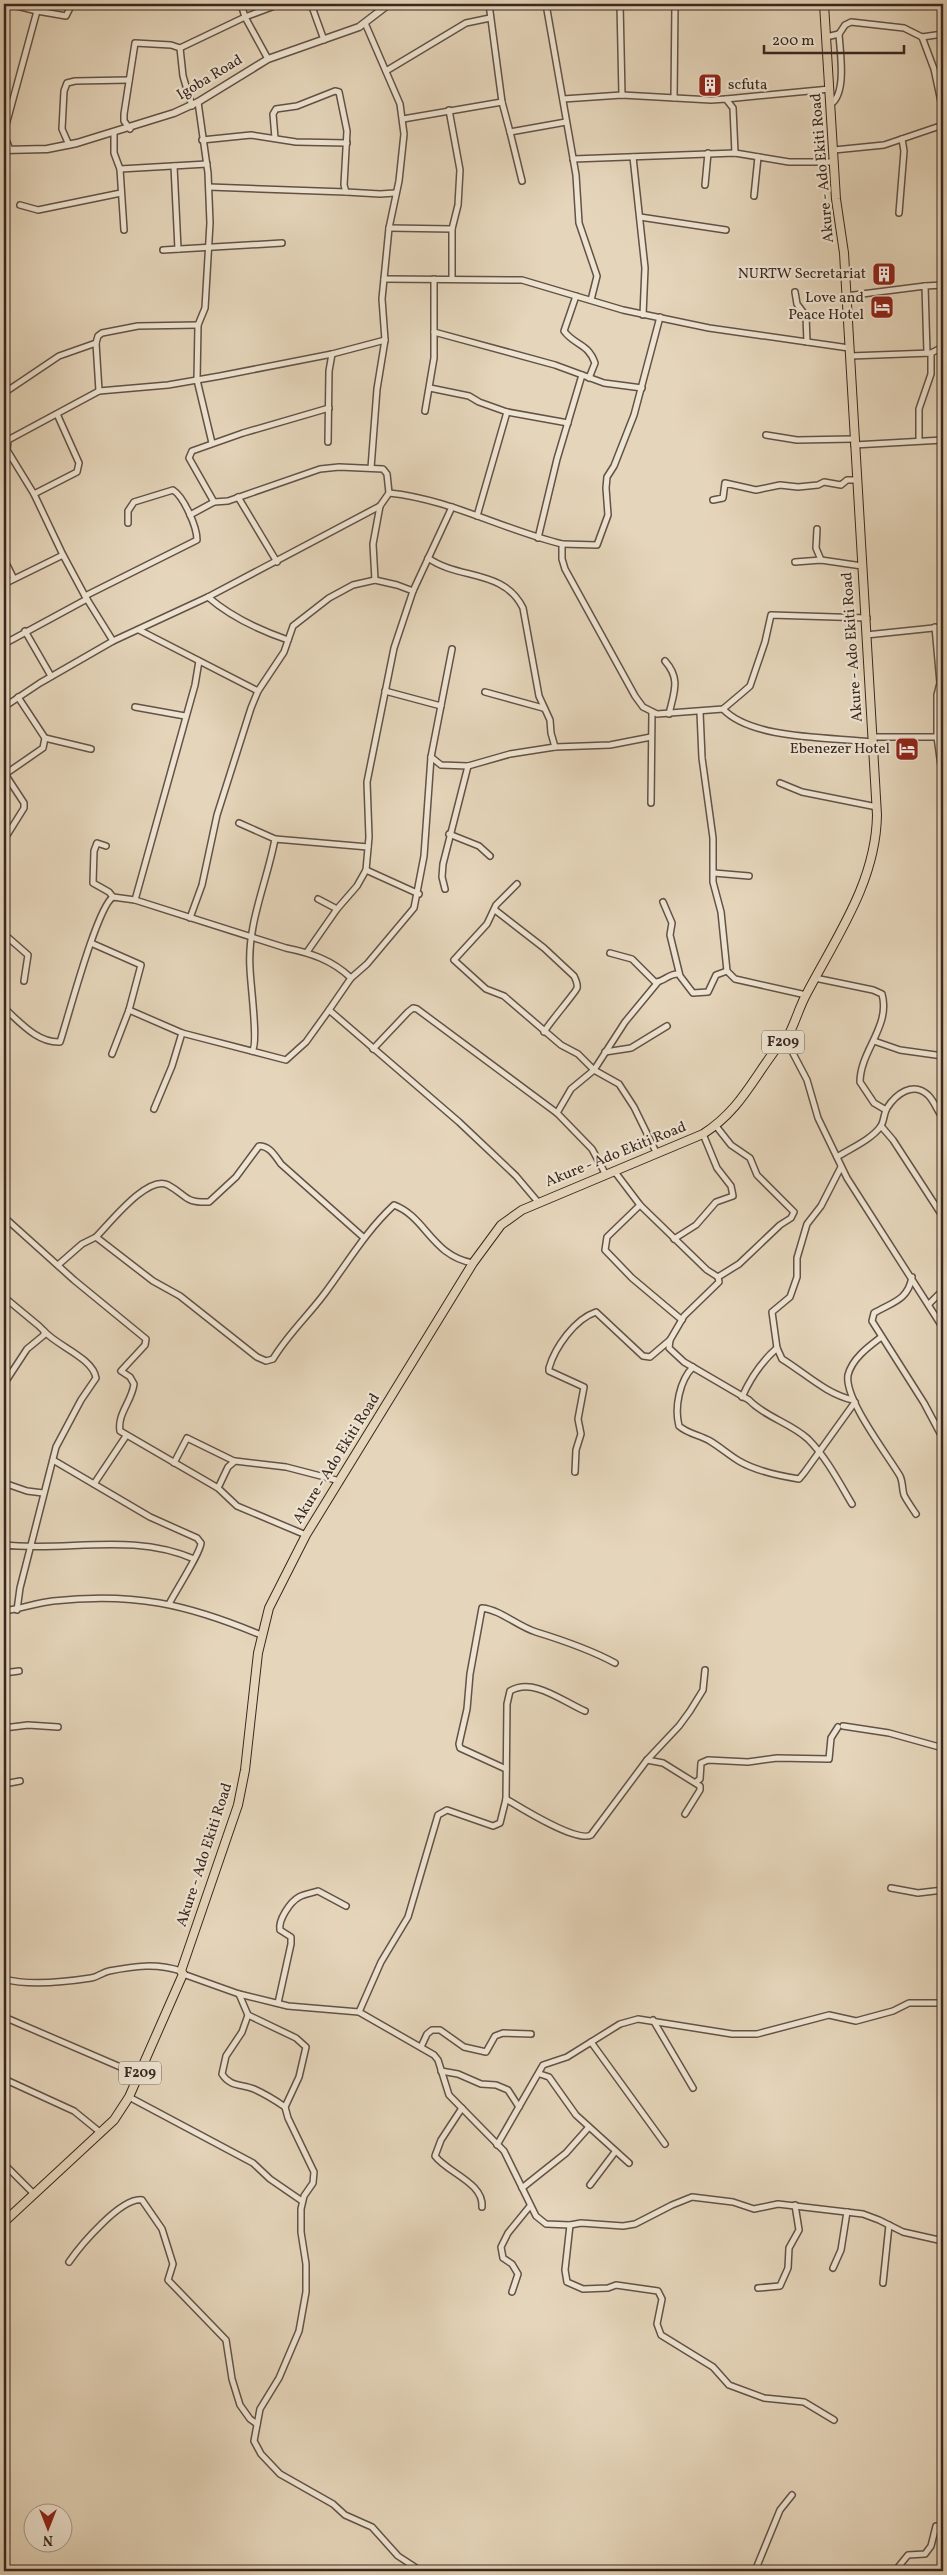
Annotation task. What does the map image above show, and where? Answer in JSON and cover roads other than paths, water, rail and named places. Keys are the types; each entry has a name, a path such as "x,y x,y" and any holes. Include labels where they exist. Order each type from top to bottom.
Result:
{"main road":[{"name":"Akure - Ado Ekiti Road","path":"4,2222 101,2133 129,2097 182,1973 242,1787 261,1634 272,1602 306,1535 473,1263 500,1225 522,1210 703,1134 716,1126 738,1106 778,1047 786,1040 806,995 857,900 872,860 877,831 877,807 856,480 844,253 834,162 824,4"}],"street":[{"path":"9,4 66,16 72,4"},
{"path":"241,4 245,17 268,59"},
{"path":"130,128 124,121 124,114 135,43 171,45 180,48 245,17 280,4"},
{"path":"311,4 324,40"},
{"name":"Igoba Road","path":"7,150 47,149 69,145 130,128 195,104 268,59 344,34 365,23 389,4"},
{"path":"489,4 502,102 522,181"},
{"path":"546,4 573,159 579,223 597,276 591,300"},
{"path":"620,4 622,96"},
{"path":"674,98 675,4"},
{"path":"7,150 4,137 6,125 37,11"},
{"path":"386,71 466,23 490,18"},
{"path":"831,104 835,102 842,81 839,34 847,23 855,22 904,28 922,37 943,34"},
{"path":"365,23 404,118 403,155 389,228 382,299 385,340 377,389 371,468"},
{"path":"826,37 839,34"},
{"path":"922,37 934,69 943,111"},
{"path":"180,48 183,76 195,104 209,188 210,248 205,308 198,326 197,380 212,443"},
{"path":"69,145 62,129 64,91 67,83 129,80"},
{"path":"563,99 622,96 726,99 830,89"},
{"path":"275,138 272,114 276,109 297,106 335,91 339,92 341,95 347,143 344,185 346,192"},
{"path":"726,99 733,108 735,153"},
{"path":"404,118 502,102"},
{"path":"449,110 460,170 458,205 452,229 452,279"},
{"path":"510,132 566,122"},
{"path":"834,150 884,144 943,125"},
{"path":"114,133 114,153 120,170 124,230"},
{"path":"202,140 251,135 296,142 347,143"},
{"path":"899,213 904,151 902,139"},
{"path":"706,185 708,153"},
{"path":"573,159 735,153 790,162 834,162"},
{"path":"634,157 645,268 644,315"},
{"path":"754,196 758,157"},
{"path":"120,170 206,164"},
{"path":"174,166 178,249"},
{"path":"209,188 395,193"},
{"path":"20,205 38,210 122,193"},
{"path":"943,211 943,231"},
{"path":"640,217 726,230"},
{"path":"389,228 452,229"},
{"path":"163,250 282,243"},
{"path":"384,279 522,280 644,315 709,328 807,342 849,352 929,353 943,347"},
{"path":"425,411 434,358 434,279"},
{"path":"846,296 943,285"},
{"path":"919,440 919,409 931,374 925,286"},
{"path":"794,292 797,304 806,316 807,342"},
{"path":"576,296 564,330 567,335 586,346 593,356 595,363 589,378"},
{"path":"389,493 417,496 538,538 562,544 597,545 608,515 607,477 614,466 634,415 660,317"},
{"path":"100,392 96,344 99,334 118,328 198,326"},
{"path":"434,332 555,365 589,378 616,385 642,388"},
{"path":"114,641 86,598 34,494 7,450 6,444 16,435 100,392 197,380 332,354 385,340"},
{"path":"4,393 59,356 96,344"},
{"path":"328,442 329,370 332,354"},
{"path":"538,538 582,375"},
{"path":"430,388 469,396 479,402 507,412 568,423"},
{"path":"214,502 189,458 192,451 212,443 329,408"},
{"path":"477,516 507,412"},
{"path":"34,494 77,472 79,468 79,463 57,414"},
{"path":"766,435 797,440 854,442 943,440"},
{"path":"190,515 214,502 238,497 320,469 371,468 386,470 389,493 380,506 373,544 375,580"},
{"path":"713,500 723,498 725,483 756,490 780,485 798,487 818,485 824,482 841,484 847,480 856,480"},
{"path":"4,644 86,598 197,540 196,528 190,515 176,491 170,489 134,502 128,511 128,523"},
{"path":"238,497 277,562"},
{"path":"4,707 51,676 114,641 277,562 380,506"},
{"path":"307,952 337,909 357,886 366,870 368,847 367,782 397,638 413,590 452,507"},
{"path":"817,529 816,548 821,560"},
{"path":"562,544 562,559 568,577 635,696 643,707 652,712 669,714 722,709 750,686 765,642 771,615 866,618"},
{"path":"4,584 13,577 63,555"},
{"path":"428,558 449,568 490,580 516,595 523,608 543,708 550,720 554,746"},
{"path":"4,560 13,577"},
{"path":"795,562 821,560 862,566"},
{"path":"190,918 202,885 226,785 258,691 284,652 293,626 330,598 353,585 375,580 413,590"},
{"path":"208,597 219,607 260,630 288,640"},
{"path":"935,627 941,676 937,737 943,780"},
{"path":"866,635 943,627"},
{"path":"139,630 258,691"},
{"path":"26,631 51,676"},
{"path":"129,1010 182,1033 286,1060 306,1042 351,978 367,964 414,908 419,894 424,856 431,757 452,649"},
{"path":"135,900 199,661"},
{"path":"665,661 673,670 676,683 669,714"},
{"path":"385,691 441,706"},
{"path":"485,692 543,708"},
{"path":"18,697 45,738 91,749"},
{"path":"135,707 185,716"},
{"path":"722,709 736,721 798,736 873,740 937,737"},
{"path":"651,803 652,712"},
{"path":"700,712 702,758 712,828 713,882 721,912 727,970 735,979 806,995"},
{"path":"4,840 24,808 24,803 4,775 43,748 45,738"},
{"path":"431,770 440,765 468,766 510,754 554,746 610,745 651,738"},
{"path":"431,757 440,765"},
{"path":"445,889 442,877 443,864 468,766"},
{"path":"780,782 802,792 877,807"},
{"path":"239,822 275,839 368,847"},
{"path":"450,834 479,846 490,856"},
{"path":"252,1051 255,1044 253,1030 255,1011 250,966 251,936 275,839"},
{"path":"106,846 97,843 94,852 93,883 109,892 113,897 135,900 286,948 307,952 327,960 351,978"},
{"path":"366,870 419,894"},
{"path":"714,873 749,876"},
{"path":"517,884 496,905 487,924 454,960 486,989 504,996 544,1032 578,1054 594,1070 613,1080 624,1090 657,1154"},
{"path":"4,1008 36,1035 51,1043 60,1042 91,944 106,903 113,897"},
{"path":"318,899 337,909"},
{"path":"663,902 672,923 670,935 679,974 693,993 702,994 711,989 716,975 727,970"},
{"path":"495,910 544,948 574,976 577,982 574,994 564,1004 544,1032"},
{"path":"4,934 28,955 24,981"},
{"path":"91,944 141,965 129,1010 112,1054"},
{"path":"610,953 632,959 641,965 648,976 658,982"},
{"path":"557,1113 571,1089 594,1070 625,1022 658,982 671,974 679,974"},
{"path":"815,978 868,989 882,994 885,1010 874,1041 866,1055 860,1082 874,1103 886,1110"},
{"path":"374,1049 408,1012 413,1008 418,1009 557,1113 592,1149 606,1175"},
{"path":"329,1010 459,1122 516,1176 538,1202"},
{"path":"605,1052 631,1048 667,1026"},
{"path":"154,1109 172,1066 182,1033"},
{"path":"786,1040 807,1080 818,1118 841,1167 876,1224 912,1276 943,1328"},
{"path":"874,1041 900,1050 943,1056"},
{"path":"837,1156 866,1140 881,1126 886,1110 902,1092 917,1089 928,1095 943,1118"},
{"path":"716,1126 731,1144 750,1158 757,1175 794,1212 791,1218 780,1225 739,1264 718,1277"},
{"path":"881,1126 893,1140 943,1217"},
{"path":"674,1239 696,1225 716,1202 733,1196 731,1186 717,1168 703,1134"},
{"path":"58,1265 82,1244 96,1237 137,1196 152,1184 166,1184 192,1203 209,1202 236,1177 259,1146 265,1146 281,1164 363,1237"},
{"path":"841,1167 821,1206 807,1224 797,1258 797,1277 790,1297 772,1312 777,1348 782,1359 798,1368 818,1384 854,1401"},
{"path":"615,1172 640,1205 707,1270 718,1277"},
{"path":"96,1237 153,1281 180,1296 257,1357 266,1361 274,1360 287,1336 325,1293 363,1237 394,1205 406,1209 421,1227 455,1258 473,1263"},
{"path":"640,1205 607,1237 605,1250 632,1278 682,1320"},
{"path":"4,1217 146,1339 145,1345 121,1371 134,1384 119,1425 120,1431 218,1488 238,1506 306,1535"},
{"path":"912,1276 910,1288 906,1294 872,1316 880,1338 898,1361 940,1433"},
{"path":"575,1472 576,1450 581,1434 578,1419 584,1387 549,1371 548,1368 567,1332 589,1314 596,1312 643,1356 650,1357 670,1340 682,1320 719,1282 718,1277"},
{"path":"929,1304 943,1290"},
{"path":"4,1297 44,1331 89,1364 95,1372 96,1378 56,1448 43,1493 17,1610"},
{"path":"4,1384 27,1349 44,1335 44,1331"},
{"path":"880,1338 864,1350 848,1376 854,1401 901,1479 904,1495 916,1514"},
{"path":"670,1340 669,1348 673,1353 808,1440 820,1453 852,1504"},
{"path":"742,1397 750,1379 762,1362 777,1348"},
{"path":"693,1367 688,1372 681,1386 678,1421 685,1431 709,1441 739,1461 754,1468 792,1478 799,1479 820,1453 854,1401"},
{"path":"94,1484 126,1436"},
{"path":"174,1463 187,1438 235,1461 286,1467 340,1481"},
{"path":"53,1460 150,1517 197,1538 201,1547 169,1604"},
{"path":"218,1488 228,1467 235,1461"},
{"path":"4,1483 27,1491 43,1493"},
{"path":"4,1545 30,1548 73,1544 147,1546 181,1553 194,1559"},
{"path":"4,1611 17,1610 50,1602 97,1598 132,1598 196,1611 261,1634"},
{"path":"506,1769 469,1753 460,1748 459,1744 467,1709 470,1674 482,1608 497,1612 536,1632 588,1650 615,1663"},
{"path":"506,1799 547,1822 588,1837 594,1832 647,1760 679,1726 701,1694 704,1670"},
{"path":"4,1673 19,1671"},
{"path":"360,2012 381,1962 408,1917 438,1815 447,1810 497,1826 500,1823 506,1799 508,1704 510,1691 525,1685 554,1695 585,1712"},
{"path":"4,1728 28,1725 58,1727"},
{"path":"696,1782 700,1779 701,1763 708,1760 748,1762 777,1758 829,1759 832,1738 841,1727 889,1733 943,1748"},
{"path":"647,1760 663,1763 700,1786 700,1790 685,1814"},
{"path":"4,1784 20,1781"},
{"path":"891,1888 918,1893 943,1890"},
{"path":"278,2003 292,1944 291,1937 280,1930 279,1926 289,1907 298,1897 318,1891 346,1906"},
{"path":"4,1979 16,1983 91,1978 108,1971 150,1965 182,1973 239,1994 288,2006 360,2012 421,2047 438,2060 450,2096 497,2145 515,2171 530,2206 541,2222 570,2225 581,2223 622,2226 635,2224 672,2205 692,2198 733,2202 754,2209 778,2204 863,2214 912,2235 943,2241"},
{"path":"239,1994 248,2015 296,2038 306,2047 298,2077 286,2107 288,2118 314,2172 313,2182 302,2201 301,2232 305,2243 307,2276 299,2331 279,2378 260,2409 254,2441 261,2454 275,2470 333,2504 345,2515 372,2527 398,2556 421,2571"},
{"path":"497,2145 540,2074 543,2065 557,2062 625,2022 638,2019 653,2020 732,2034 757,2034 828,2015 856,2021 893,2011 909,2003 943,2003"},
{"path":"248,2015 242,2032 226,2056 222,2074 225,2079 234,2085 252,2088 286,2107"},
{"path":"4,2017 139,2074"},
{"path":"653,2020 693,2088"},
{"path":"421,2047 427,2034 432,2030 440,2030 464,2046 486,2052 495,2036 503,2033 530,2034"},
{"path":"591,2042 665,2144"},
{"path":"441,2071 458,2074 481,2084 496,2085 508,2090 519,2106"},
{"path":"540,2074 549,2077 576,2115 615,2152 625,2156 629,2163"},
{"path":"4,2079 74,2111 101,2133"},
{"path":"129,2097 253,2163 270,2179 302,2201"},
{"path":"462,2108 441,2140 435,2156 446,2168 478,2190 483,2200 482,2207"},
{"path":"522,2188 566,2153 589,2127"},
{"path":"590,2185 615,2152"},
{"path":"4,2164 34,2194"},
{"path":"69,2262 87,2237 113,2214 135,2200 142,2200 162,2229 173,2264 168,2280 226,2340 232,2379 240,2405 250,2419 257,2424"},
{"path":"758,2288 780,2286 783,2282 788,2268 789,2248 799,2230 795,2205"},
{"path":"512,2292 518,2274 512,2264 503,2258 500,2248 508,2233 530,2206"},
{"path":"833,2268 841,2250 847,2212"},
{"path":"570,2225 565,2270 567,2282 583,2289 608,2288 616,2284 658,2291 662,2299 657,2324 661,2335 713,2367 729,2386 764,2398 804,2402 834,2420"},
{"path":"883,2283 889,2225"},
{"path":"755,2571 780,2510 792,2495"},
{"path":"895,2571 908,2555 925,2554 931,2546 936,2526 943,2526"}],"place":[{"name":"scfuta","path":"710,85"},
{"name":"NURTW Secretariat","path":"884,274"},
{"name":"Love and Peace Hotel","path":"882,307"},
{"name":"Ebenezer Hotel","path":"907,749"}]}
